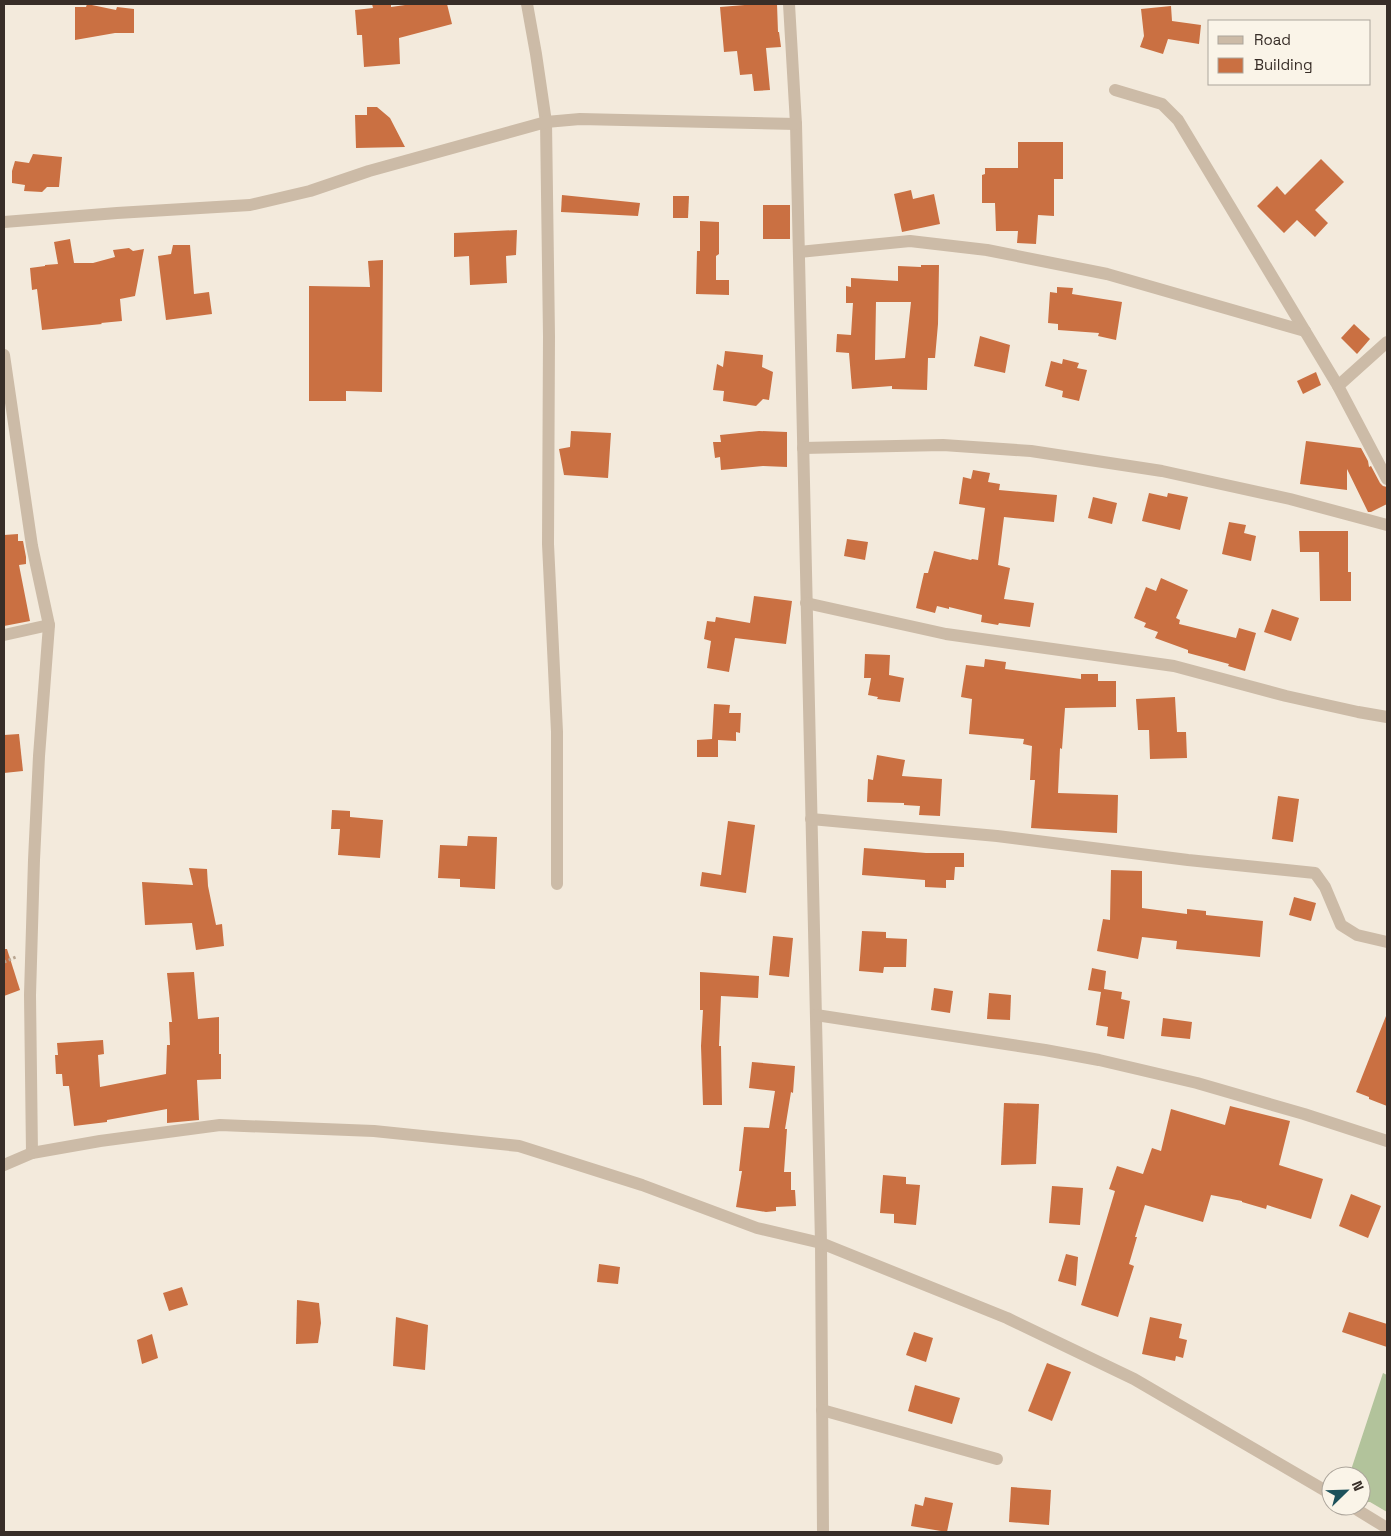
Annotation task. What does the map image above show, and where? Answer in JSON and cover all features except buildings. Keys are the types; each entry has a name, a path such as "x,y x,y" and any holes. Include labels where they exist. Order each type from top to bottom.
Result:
{"street":[{"path":"527,4 546,122 549,336 548,544 558,732 557,884"},
{"path":"789,4 796,124 821,1243 824,1532"},
{"path":"1115,90 1162,104 1178,120 1338,386 1387,479"},
{"path":"4,222 250,205 310,191 386,166 546,122 580,119 796,124"},
{"path":"798,252 910,241 987,250 1106,274 1305,331"},
{"path":"1338,386 1387,342"},
{"path":"4,355 9,429 49,625 39,756 34,869 30,994 32,1153"},
{"path":"803,448 943,446 1031,450 1162,471 1290,499 1387,525"},
{"path":"806,603 946,634 1174,666 1286,696 1387,717"},
{"path":"4,635 49,625"},
{"path":"811,820 997,836 1188,860 1314,873 1325,887 1341,926 1357,935 1387,942"},
{"path":"816,1015 1045,1050 1098,1060 1197,1083 1304,1114 1387,1141"},
{"path":"4,1165 32,1153 100,1141 220,1126 374,1131 519,1146 642,1185 757,1228 821,1243 1007,1318 1134,1379 1321,1488"},
{"path":"822,1410 998,1459"},
{"path":"1367,1516 1387,1528 1386,1532"}],"green space":[{"path":"1383,1373 1387,1375 1387,1512 1371,1503 1371,1466 1352,1466"}]}
